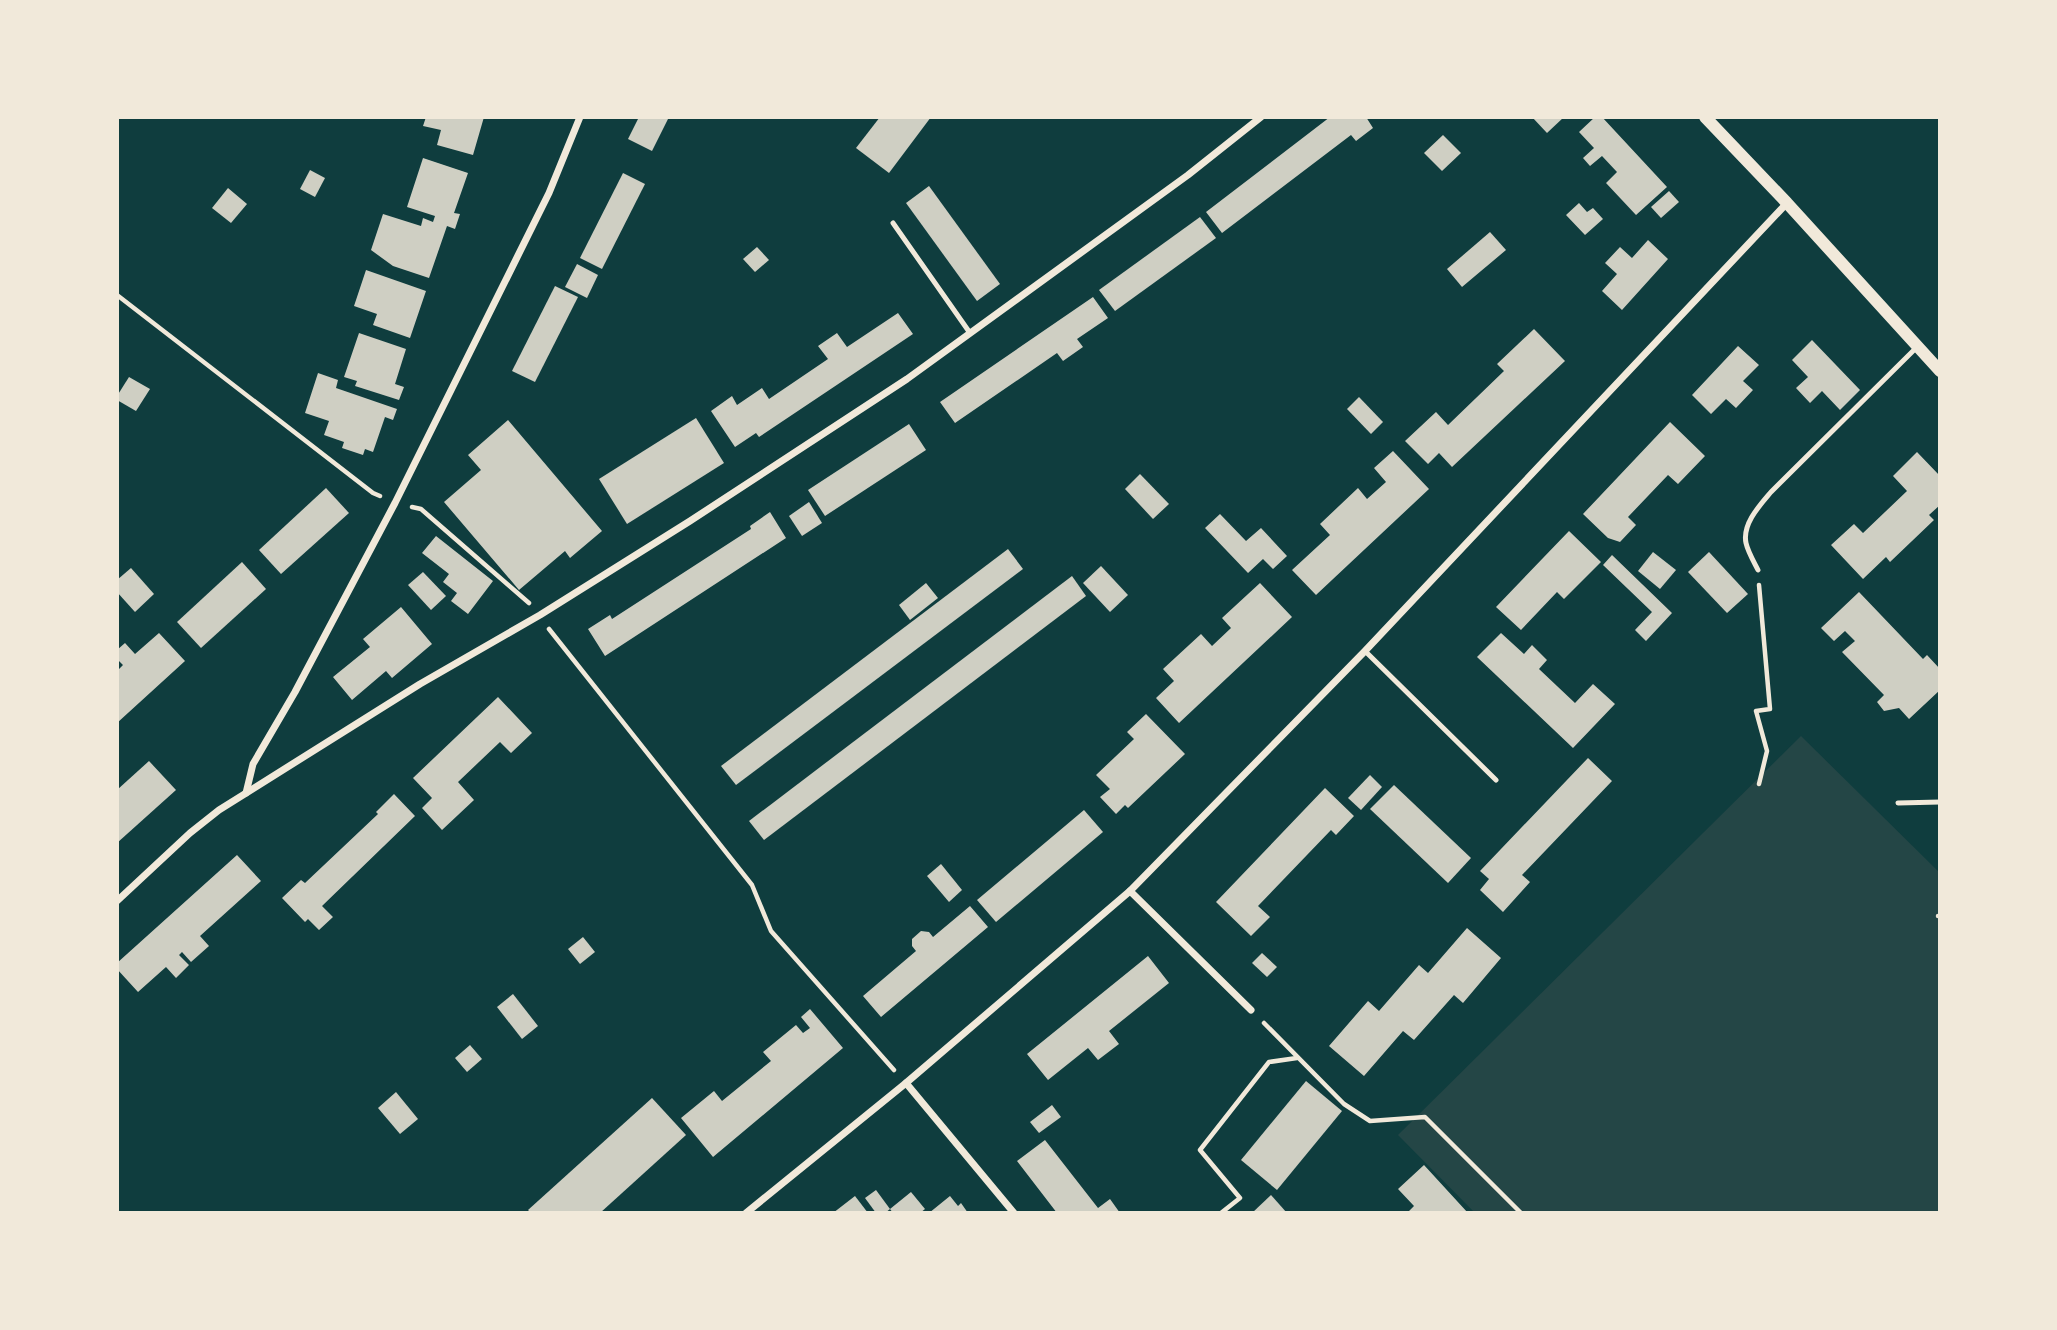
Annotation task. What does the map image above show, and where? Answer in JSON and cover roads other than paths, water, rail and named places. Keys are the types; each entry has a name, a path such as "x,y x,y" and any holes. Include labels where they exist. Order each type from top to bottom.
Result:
{"street":[{"path":"246,794 253,764 295,692 395,503 549,192 580,117"},
{"path":"117,901 190,833 219,810 420,684 540,615 908,379 1188,175 1261,117"},
{"path":"1705,117 1940,371"},
{"path":"746,1213 906,1083 1130,891 1365,651 1787,203"},
{"path":"1130,891 1251,1010"},
{"path":"906,1083 1014,1213"}],"lane":[{"path":"893,223 970,333"},
{"path":"1758,570 1745,542 1754,513 1771,492 1916,348"},
{"path":"1365,651 1496,780"},
{"path":"1898,803 1940,803"}]}
